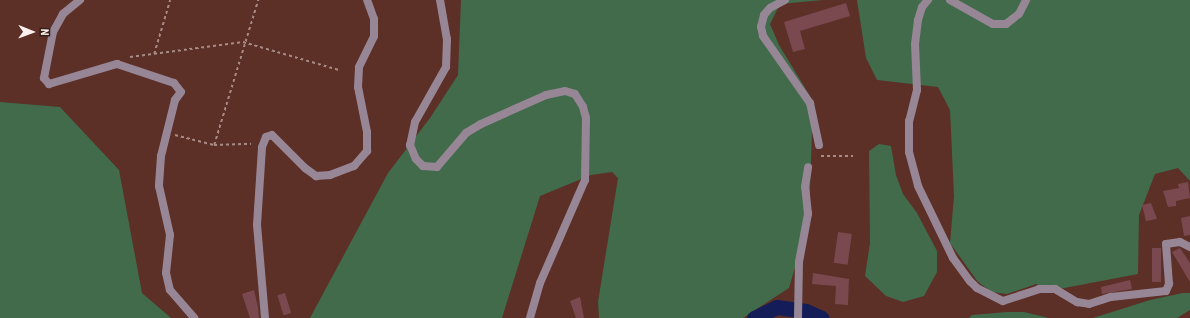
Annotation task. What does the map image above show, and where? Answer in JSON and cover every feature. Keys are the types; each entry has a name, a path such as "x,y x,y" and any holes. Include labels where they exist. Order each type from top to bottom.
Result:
{"street":[{"path":"80,0 63,14 53,32 44,78 49,84 117,64 174,83 181,92 175,100 161,156 159,186 170,235 166,272 170,290 194,318"},
{"path":"265,318 257,225 262,147 266,137 272,135 304,168 316,176 330,174 354,166 367,151 367,132 358,87 359,67 374,36 374,19 367,0"},
{"path":"440,0 447,39 446,67 415,122 410,145 416,159 423,166 437,167 466,133 481,124 546,95 564,91 575,94 583,107 586,118 585,180 540,283 530,318"},
{"path":"785,0 770,8 761,27 763,36 810,103 819,145"},
{"path":"928,0 922,7 918,20 915,44 917,90 909,121 908,152 918,186 950,251 974,285 1004,301 1039,289 1055,289 1076,302 1089,304 1111,296 1166,291 1169,284 1166,244 1180,242 1190,247"},
{"path":"950,0 993,24 1006,24 1019,14 1026,0"},
{"path":"798,318 799,262 808,214 805,187 808,167"}],"path":[{"path":"154,54 170,0"},
{"path":"214,145 243,42 258,0"},
{"path":"130,57 243,42 339,70"},
{"path":"175,136 214,145 251,144"},
{"path":"821,156 853,156"}],"green space":[{"path":"461,0 823,0 780,4 770,24 779,45 813,101 809,220 789,288 743,318 599,318 598,302 618,178 612,172 591,175 540,196 502,318 310,318 388,173 430,118 458,75"},
{"path":"857,0 1190,0 1190,181 1178,168 1155,174 1139,215 1138,274 1054,290 1036,284 1007,294 992,292 978,282 950,243 954,196 950,110 938,87 877,80 866,58"},
{"path":"0,102 60,107 119,170 142,293 171,318 0,318"},
{"path":"879,144 891,146 896,175 903,194 917,213 937,251 937,272 924,296 903,302 886,296 865,276 870,243 869,151"},
{"path":"1183,293 1190,293 1190,310 1177,318 1093,318 1150,300"},
{"path":"1024,312 1049,318 969,318 972,315"}],"building":[{"path":"846,3 850,16 800,31 805,49 793,52 784,22"},
{"path":"1188,182 1190,198 1176,201 1176,206 1168,207 1163,191 1179,188 1178,184"},
{"path":"1151,203 1157,219 1146,221 1142,205"},
{"path":"1190,216 1190,235 1184,236 1181,218"},
{"path":"838,232 852,234 848,265 834,263"},
{"path":"1152,248 1161,248 1161,282 1152,282"},
{"path":"1180,248 1190,263 1190,282 1172,252"},
{"path":"813,273 849,279 848,305 835,304 836,286 812,284"},
{"path":"1130,280 1132,289 1102,294 1101,287"},
{"path":"254,290 259,318 250,318 242,294"},
{"path":"285,293 291,313 283,315 277,295"},
{"path":"580,297 584,318 576,318 570,301"}],"waterway":[{"path":"754,318 777,307 806,311 822,318"}]}
